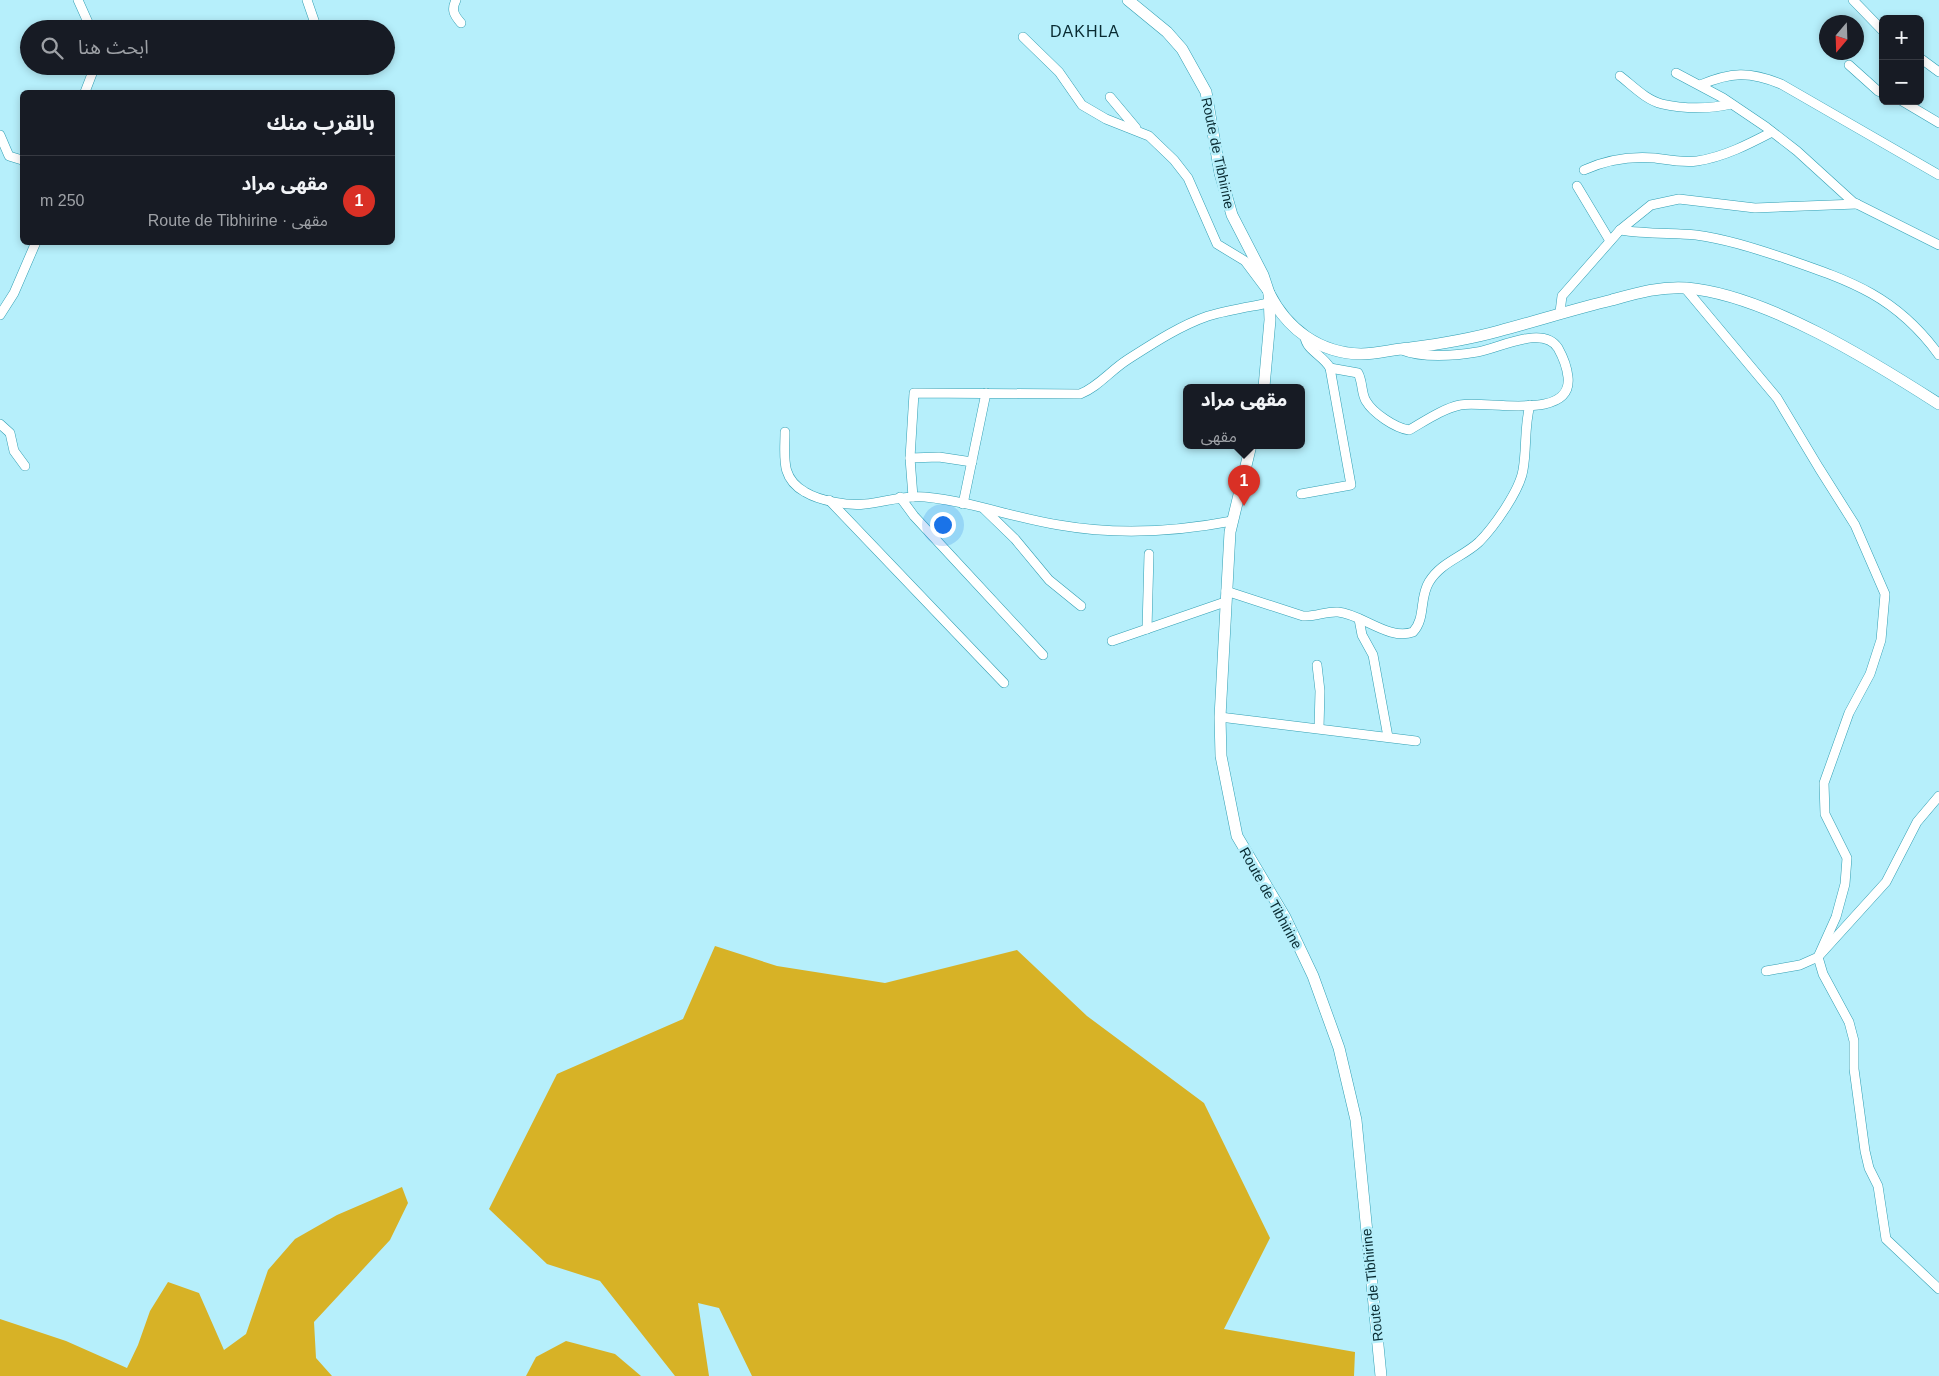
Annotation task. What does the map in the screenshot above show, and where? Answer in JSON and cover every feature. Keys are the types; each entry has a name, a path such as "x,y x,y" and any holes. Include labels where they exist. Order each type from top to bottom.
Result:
{"street":[{"path":"78,0 87,20"},
{"path":"306,0 314,20"},
{"path":"456,0 453,6 454,15 461,23"},
{"name":"Route de Tibhirine","path":"1128,0 1167,32 1182,49 1206,92 1220,173 1232,215 1259,266 1269,298 1270,320 1264,384"},
{"path":"1853,0 1879,27"},
{"path":"1023,37 1059,72 1082,105 1106,118 1149,136 1174,160 1188,178 1217,244 1245,261 1278,312 1290,325 1305,337 1329,349 1363,354 1442,344 1499,331 1560,312 1644,292 1685,288 1720,294 1760,308 1809,329 1871,362 1939,404"},
{"path":"1923,60 1939,72"},
{"path":"1849,65 1879,91"},
{"path":"1676,72 1731,104 1772,132 1797,151 1841,193 1857,204 1939,245"},
{"path":"1700,85 1734,74 1768,79 1781,84 1939,175"},
{"path":"86,90 92,75"},
{"path":"1620,76 1642,94 1661,104 1711,108 1731,104"},
{"path":"1110,98 1138,130"},
{"path":"1909,105 1939,122"},
{"path":"1584,170 1598,164 1635,157 1679,162 1697,161 1740,148 1772,132"},
{"path":"0,135 9,156 20,159"},
{"path":"1577,186 1610,241"},
{"path":"1560,312 1562,296 1620,230 1643,209 1674,199 1755,208 1857,204"},
{"path":"1620,230 1696,235 1717,239 1768,253 1845,280 1868,290 1893,306 1928,340 1939,355"},
{"path":"0,315 14,293 35,245"},
{"path":"1685,288 1777,398 1818,468 1855,525 1885,594 1881,640 1870,674 1848,713 1824,783 1825,814 1848,858 1845,884 1836,917 1818,957 1822,974 1849,1022 1854,1041 1854,1070 1865,1151 1869,1168 1878,1186 1886,1239 1939,1289"},
{"path":"913,497 910,458 914,394 986,392 1080,394 1097,385 1126,361 1188,325 1269,298"},
{"path":"1301,494 1351,486 1330,368 1325,359 1307,345 1305,337"},
{"path":"1330,368 1358,374 1365,399 1370,406 1403,429 1409,430 1447,410 1461,405 1530,405 1558,400 1564,395 1569,385 1567,367 1558,347 1547,338 1523,339 1475,352 1419,356 1400,349"},
{"path":"964,504 986,392"},
{"path":"1112,641 1226,597 1303,616 1314,617 1339,612 1383,629 1407,635 1417,628 1421,618 1424,593 1429,582 1440,567 1467,552 1480,541 1490,529 1520,482 1523,470 1526,422 1530,405"},
{"path":"0,424 10,433 14,451 25,466"},
{"path":"785,432 785,471 792,482 805,492 829,500 862,505 900,497 913,497 964,504 1058,525 1102,531 1196,528 1232,521"},
{"name":"Route de Tibhirine","path":"1250,449 1232,521 1220,717 1221,756 1238,836 1285,917 1313,976 1339,1048 1356,1120 1381,1376"},
{"path":"910,458 939,457 972,462"},
{"path":"900,497 914,516 1043,655"},
{"path":"829,500 1004,683"},
{"path":"983,508 1016,540 1049,580 1080,606"},
{"path":"1147,629 1148,554"},
{"path":"1359,619 1362,635 1373,655 1388,737"},
{"path":"1317,665 1320,692 1319,728"},
{"path":"1220,717 1416,741"},
{"path":"1766,971 1800,965 1818,957 1886,882 1917,822 1939,796"}],"shaded area":[{"path":"715,946 777,966 885,983 1017,950 1087,1016 1204,1103 1270,1238 1224,1329 1355,1352 1354,1376 752,1376 719,1308 698,1303 709,1376 675,1376 600,1281 547,1264 489,1209 557,1074 683,1019"},
{"path":"402,1187 408,1203 390,1240 314,1322 316,1358 332,1376 0,1376 0,1319 66,1341 127,1368 138,1345 150,1311 168,1282 199,1293 224,1350 246,1334 268,1270 295,1239 337,1215"},
{"path":"566,1341 615,1354 641,1376 526,1376 536,1357"}],"place":[{"name":"مقهى مراد","path":"1244,506"}],"district":[{"name":"DAKHLA","path":"1085,31"}]}
